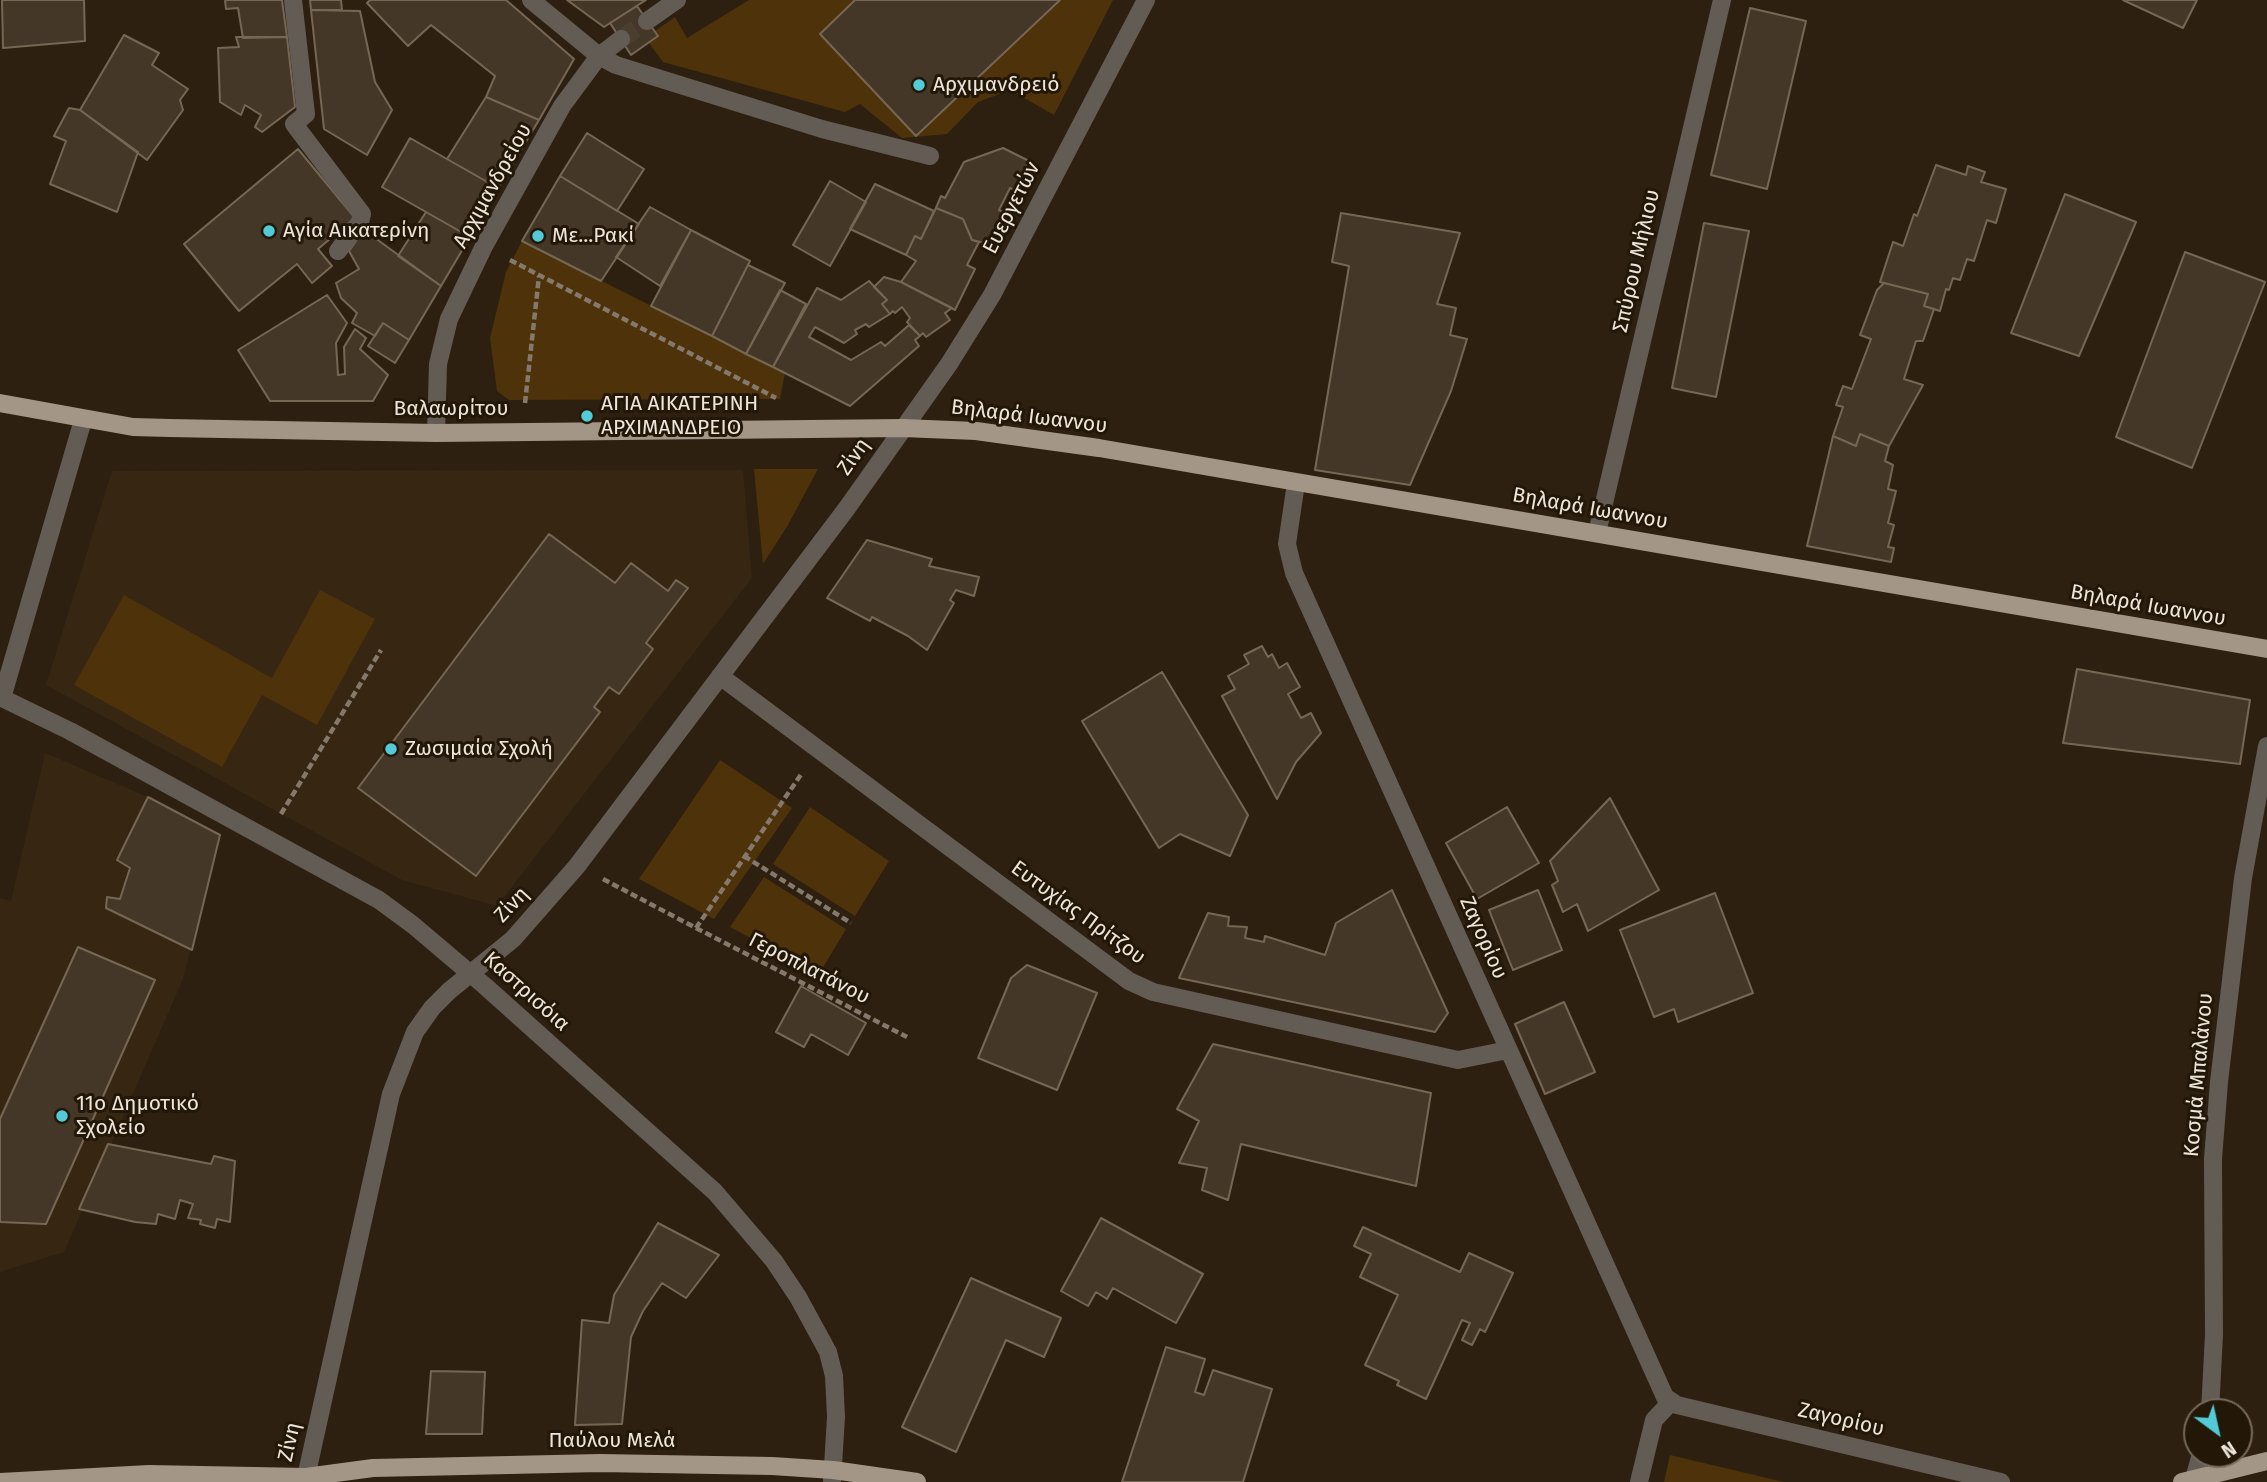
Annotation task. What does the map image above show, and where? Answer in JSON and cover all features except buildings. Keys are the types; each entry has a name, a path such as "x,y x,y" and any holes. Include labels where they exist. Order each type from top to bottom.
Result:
{"main road":[{"name":"Βαλαωρίτου","path":"0,403 132,427 436,433 903,428"},
{"name":"Βηλαρά Ιωαννου","path":"903,428 1037,438 2267,649"},
{"path":"2188,1481 2267,1461"},
{"name":"Παύλου Μελά","path":"0,1482 149,1474 311,1480 373,1468 600,1463 772,1466 833,1476 917,1482"}],"street":[{"path":"293,0 306,114 294,124 362,214 360,222 338,251"},
{"path":"531,0 599,56 616,65 822,129 930,156"},
{"path":"647,21 677,0"},
{"name":"Ευεργετών","path":"903,428 949,364 992,295 1146,0"},
{"name":"Σπύρου Μήλιου","path":"1597,533 1722,0"},
{"name":"Αρχιμανδρείου","path":"436,433 438,364 449,319 484,246 562,106 599,56 621,39"},
{"path":"1,697 83,419"},
{"name":"Ζίνη","path":"311,1480 391,1094 415,1032 432,1008 513,939 577,866 847,508 903,428"},
{"name":"Ζαγορίου","path":"1296,483 1287,544 1294,573 1660,1388 1671,1402 2001,1482"},
{"name":"Ευτυχίας Πρίτζου","path":"720,676 1118,973 1153,992 1458,1060 1508,1050"},
{"name":"Καστρισόια","path":"1,697 70,731 379,900 471,974 715,1192 774,1261 798,1297 828,1352 835,1394 833,1476"},
{"name":"Κοσμά Μπαλάνου","path":"2211,1398 2214,1334 2213,1159 2218,1082 2242,878 2267,746"},
{"path":"1639,1482 1651,1425 1671,1402"}],"path":[{"path":"484,246 788,404"},
{"path":"522,432 539,276"},
{"path":"267,839 381,650"},
{"path":"696,928 818,749"},
{"path":"744,856 851,923"},
{"name":"Γεροπλατάνου","path":"577,866 907,1037"}],"shaded area":[{"path":"749,0 1113,0 1054,115 1010,90 978,102 947,134 902,138 860,104 845,112 663,62 649,43 658,36 655,31 675,17 687,38"},
{"path":"522,241 785,373 780,399 509,400 497,391 490,338 506,272"},
{"path":"754,469 818,469 763,564"},
{"name":"Ζωσιμαία Σχολή","path":"743,470 752,578 497,906 402,880 46,685 112,471"},
{"path":"320,590 375,619 317,725 262,695 222,767 74,685 124,595 272,678"},
{"name":"11ο Δημοτικό Σχολείο","path":"45,753 148,797 220,835 183,979 64,1252 0,1272 0,898 11,901"},
{"path":"720,760 792,808 714,919 639,879"},
{"path":"810,807 889,861 855,916 773,864"},
{"path":"764,877 846,929 819,974 730,927"},
{"path":"1670,1455 1784,1482 1664,1482"}],"tunnel":[{"path":"621,39 647,21"}],"place":[{"name":"Αρχιμανδρειό","path":"919,85"},
{"name":"Αγία Αικατερίνη","path":"269,231"},
{"name":"Με...Ρακί","path":"538,236"},
{"name":"ΑΓΙΑ ΑΙΚΑΤΕΡΙΝΗ ΑΡΧΙΜΑΝΔΡΕΙΟ","path":"587,416"},
{"name":"Ζωσιμαία Σχολή","path":"391,749"},
{"name":"11ο Δημοτικό Σχολείο","path":"62,1116"}]}
